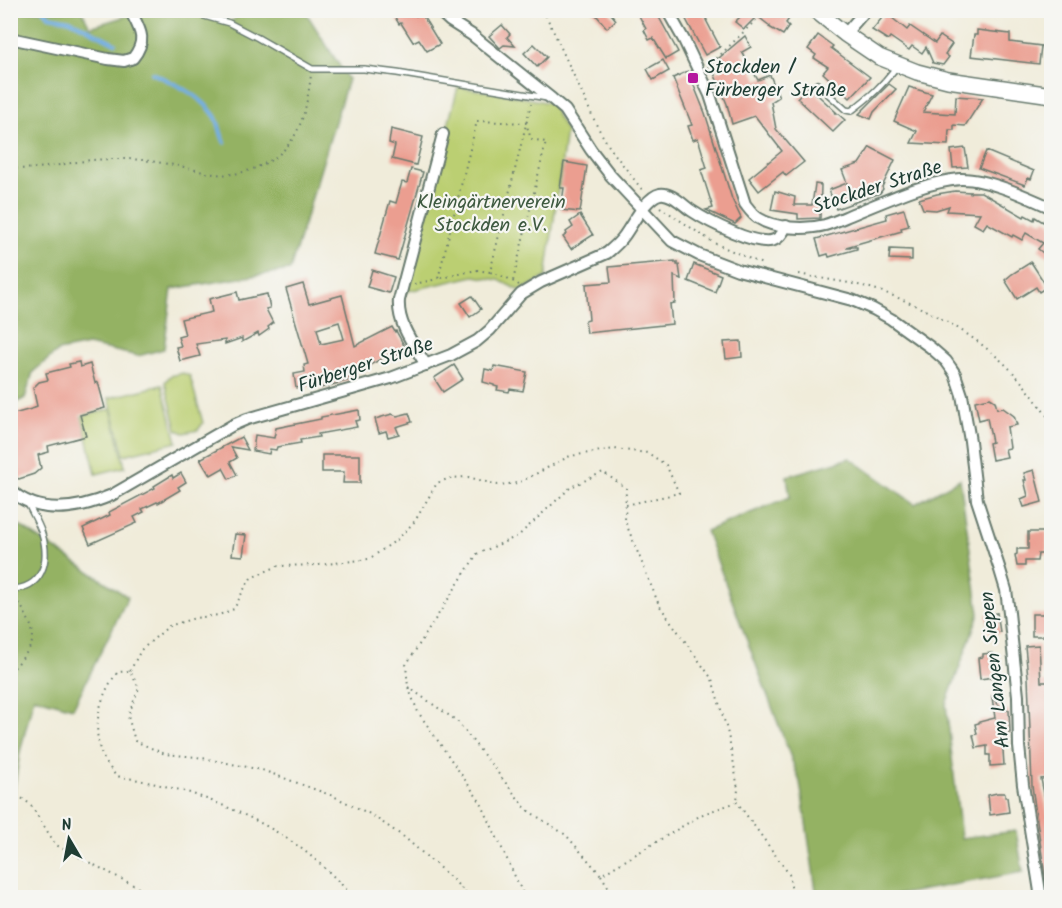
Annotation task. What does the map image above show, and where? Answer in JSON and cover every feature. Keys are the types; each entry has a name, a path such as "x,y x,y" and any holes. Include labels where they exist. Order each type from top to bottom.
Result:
{"main road":[{"path":"815,10 879,57 897,65 948,80 1052,95"}],"street":[{"path":"10,38 108,59 134,58 142,46 142,39 130,10"},
{"name":"Am Langen Siepen","path":"438,10 565,110 611,176 672,242 738,270 852,300 873,309 930,347 946,361 955,374 962,395 977,500 1006,590 1018,696 1023,785 1041,897"},
{"name":"Stockder Straße","path":"667,10 701,74 717,114 745,204 757,217 766,222 810,227 827,224 924,186 958,179 983,182 1052,208"},
{"path":"845,34 866,10"},
{"path":"426,365 401,322 398,310 401,288 443,134"},
{"name":"Fürberger Straße","path":"10,490 27,501 54,508 96,502 119,492 247,419 391,378 451,355 477,340 497,324 521,294 541,282 607,253 625,236 650,200 657,195 667,194 719,226 754,239 772,241 777,239 786,226"}],"lane":[{"path":"183,10 229,23 312,69 364,69 552,99"},
{"path":"817,84 846,110 851,111 868,99 897,65"},
{"path":"11,589 22,588 36,580 45,561 43,535 27,501"}],"path":[{"path":"701,74 766,10"},
{"path":"10,168 39,169 93,160 129,159 180,166 213,174 231,175 244,172 268,162 281,153 293,140 308,98 312,69"},
{"path":"490,272 533,96"},
{"path":"438,279 477,121 526,123"},
{"path":"513,281 546,142 531,139 526,123"},
{"path":"401,288 476,270 490,272 513,281 527,291"},
{"path":"130,670 141,650 169,626 195,618 219,615 234,609 251,578 278,567 369,559 399,539 415,521 437,483 450,478 468,477 498,485 518,483 570,456 614,448 648,453 666,465 680,493 626,505"},
{"path":"525,897 481,803 418,712 408,687 406,665 477,554 518,536 571,487 603,472 626,488 625,521 659,605 712,679 734,759 738,802 789,874 793,897"},
{"path":"10,672 30,650 33,640 33,631 11,589"},
{"path":"130,670 118,672 112,678 103,698 98,722 97,738 100,753 116,775 182,791 213,801 251,818 287,838 312,857 356,897"},
{"path":"130,670 139,688 128,716 135,741 165,754 196,757 262,770 333,796 370,814 404,837 471,897"},
{"path":"408,687 457,721 527,810 566,835 601,875 615,897"},
{"path":"17,795 30,804 56,845 137,887 150,897"},
{"path":"601,875 703,814 738,802"}],"green space":[{"path":"11,11 82,11 90,27 143,11 187,11 229,23 245,11 305,11 348,79 290,270 172,289 164,349 138,356 88,345 58,351 33,372 25,398 11,406"},
{"name":"Kleingärtnerverein Stockden e.V.","path":"458,87 550,103 566,131 546,277 520,291 499,280 474,276 404,292"},
{"path":"183,373 190,376 203,423 198,430 184,433 177,430 165,382 170,376"},
{"path":"162,385 177,442 124,455 109,398"},
{"path":"111,409 125,467 96,474 82,416"},
{"path":"850,458 915,504 960,479 979,614 946,704 961,838 1016,831 1023,872 886,897 817,897 800,782 706,531 790,497 787,476"},
{"path":"11,520 128,597 73,708 34,697 20,752 11,810"}],"building":[{"path":"391,10 412,10 416,16 421,13 440,44 427,51 419,39 413,42"},
{"path":"592,10 608,10 616,20 607,28"},
{"path":"636,10 655,10 678,52 666,59 653,38 649,40"},
{"path":"681,10 702,10 720,47 705,55"},
{"path":"747,10 783,10 791,16 786,23 789,26 783,35 769,27 757,16 744,29 735,22"},
{"path":"886,13 907,30 910,26 935,43 940,36 952,44 945,54 949,57 943,65 933,63 926,47 922,53 912,46 909,50 890,37 888,40 872,30"},
{"path":"502,25 510,34 507,37 515,46 504,45 500,48 489,36"},
{"path":"977,30 1010,34 1010,42 1041,46 1039,64 971,56"},
{"path":"818,35 833,46 831,48 870,77 850,98 823,73 828,67 814,58 816,55 808,49"},
{"path":"745,36 751,47 742,52 758,80 770,75 779,97 771,102 776,129 804,162 786,176 783,172 759,191 749,178 782,151 755,116 732,124 727,104 714,73 723,69 719,58"},
{"path":"534,44 547,57 537,67 524,53"},
{"path":"663,60 669,71 653,80 647,69"},
{"path":"688,71 705,113 732,199 741,218 735,224 706,210 713,208 701,170 707,168 698,138 693,140 688,126 692,125 673,78"},
{"path":"889,84 896,89 874,112 871,119 859,114"},
{"path":"808,86 836,112 834,113 845,120 833,132 797,98"},
{"path":"909,87 932,94 923,112 955,114 956,96 983,98 965,126 954,125 954,130 949,130 948,145 911,143 917,131 894,121"},
{"path":"391,129 423,137 416,165 392,159 395,145 389,143"},
{"path":"870,147 895,160 883,189 880,193 836,209 829,190 847,183 842,170 859,164"},
{"path":"965,148 968,167 953,168 951,150"},
{"path":"986,151 1034,171 1031,179 1028,178 1025,185 979,168"},
{"path":"564,162 587,166 580,212 561,210 564,188 560,188"},
{"path":"411,169 423,172 398,260 375,254 390,201 396,203 402,182 407,183"},
{"path":"815,184 821,185 820,218 798,219 798,214 771,210 775,191 795,197 794,205 812,205"},
{"path":"955,191 981,192 1024,217 1025,215 1034,220 1035,217 1043,222 1045,219 1052,222 1052,260 1038,249 1043,243 1026,233 1022,240 987,223 983,229 974,224 980,213 947,211 949,206 936,210 923,209 919,199"},
{"path":"904,209 909,226 901,228 902,231 846,247 857,247 857,249 829,257 828,254 821,256 816,239 887,219 886,214"},
{"path":"580,215 593,235 571,249 563,237 573,227 570,222"},
{"path":"890,249 912,250 912,260 889,259"},
{"path":"675,261 679,265 681,279 674,276 675,303 670,304 672,324 587,333 585,321 589,320 586,284 611,282 609,267"},
{"path":"1031,262 1047,287 1039,292 1036,287 1017,299 1005,280"},
{"path":"694,264 721,275 715,292 688,281"},
{"path":"372,270 394,277 389,293 367,287"},
{"path":"303,284 309,304 342,295 355,346 392,327 407,351 394,357 392,353 368,366 369,369 349,375 350,380 320,388 319,384 296,388 294,374 305,372 304,365 308,364 286,289","holes":["339,322 344,339 321,344 317,329"]},
{"path":"237,292 239,300 267,294 270,308 266,309 273,323 268,327 269,329 259,336 258,333 242,342 242,338 225,344 225,340 196,344 200,356 180,361 176,347 181,346 178,337 185,335 181,319 212,312 209,299"},
{"path":"472,296 481,309 470,317 461,303"},
{"path":"741,341 742,357 726,359 724,342"},
{"path":"79,362 80,367 90,364 105,408 80,415 86,436 48,446 49,452 38,455 41,468 34,474 19,479 10,476 10,415 37,406 33,388 39,382 48,380 46,373 70,367 69,364"},
{"path":"454,365 463,379 443,392 434,378"},
{"path":"494,366 527,372 523,391 497,390 498,387 483,382 485,369 493,371"},
{"path":"990,398 995,401 997,409 1003,408 1014,416 1017,425 1007,427 1010,448 1005,449 1007,457 992,460 989,443 992,442 987,418 979,420 975,401"},
{"path":"359,410 360,420 355,421 357,427 318,434 319,437 300,440 301,443 277,447 276,450 270,449 269,454 253,451 255,435 274,438 276,428"},
{"path":"409,413 412,422 396,427 399,434 388,437 386,431 379,433 375,419 392,414 397,416"},
{"path":"241,437 248,450 231,447 237,458 230,462 237,475 229,479 223,468 209,474 200,459"},
{"path":"322,455 360,455 360,483 343,483 344,472 322,472"},
{"path":"1034,470 1042,502 1024,507 1021,499 1028,496 1024,473"},
{"path":"181,473 186,482 178,487 180,490 142,509 144,512 134,517 137,523 90,544 83,528 110,515 109,512 155,488 154,486 172,475 173,478"},
{"path":"1028,532 1047,532 1047,554 1038,554 1037,561 1025,561 1025,566 1017,566 1015,555 1017,549 1028,549"},
{"path":"235,534 246,535 243,556 232,555"},
{"path":"997,613 1000,632 990,634 986,615"},
{"path":"1032,614 1047,614 1047,636 1032,636"},
{"path":"1039,645 1041,682 1052,682 1052,778 1041,779 1048,814 1052,814 1052,883 1046,883 1032,786 1025,646"},
{"path":"992,653 994,677 980,679 978,658 983,657 983,654"},
{"path":"992,697 1003,710 1009,710 1010,733 1002,735 1004,765 990,766 987,746 976,748 973,735 977,734 975,724 995,718"},
{"path":"1005,793 1009,812 990,815 988,795"}],"waterway":[{"path":"43,10 49,16 70,20 115,43"},
{"path":"152,73 186,90 209,108 218,122 225,143"}],"place":[{"name":"Stockden / Fürberger Straße","path":"693,78"}]}
